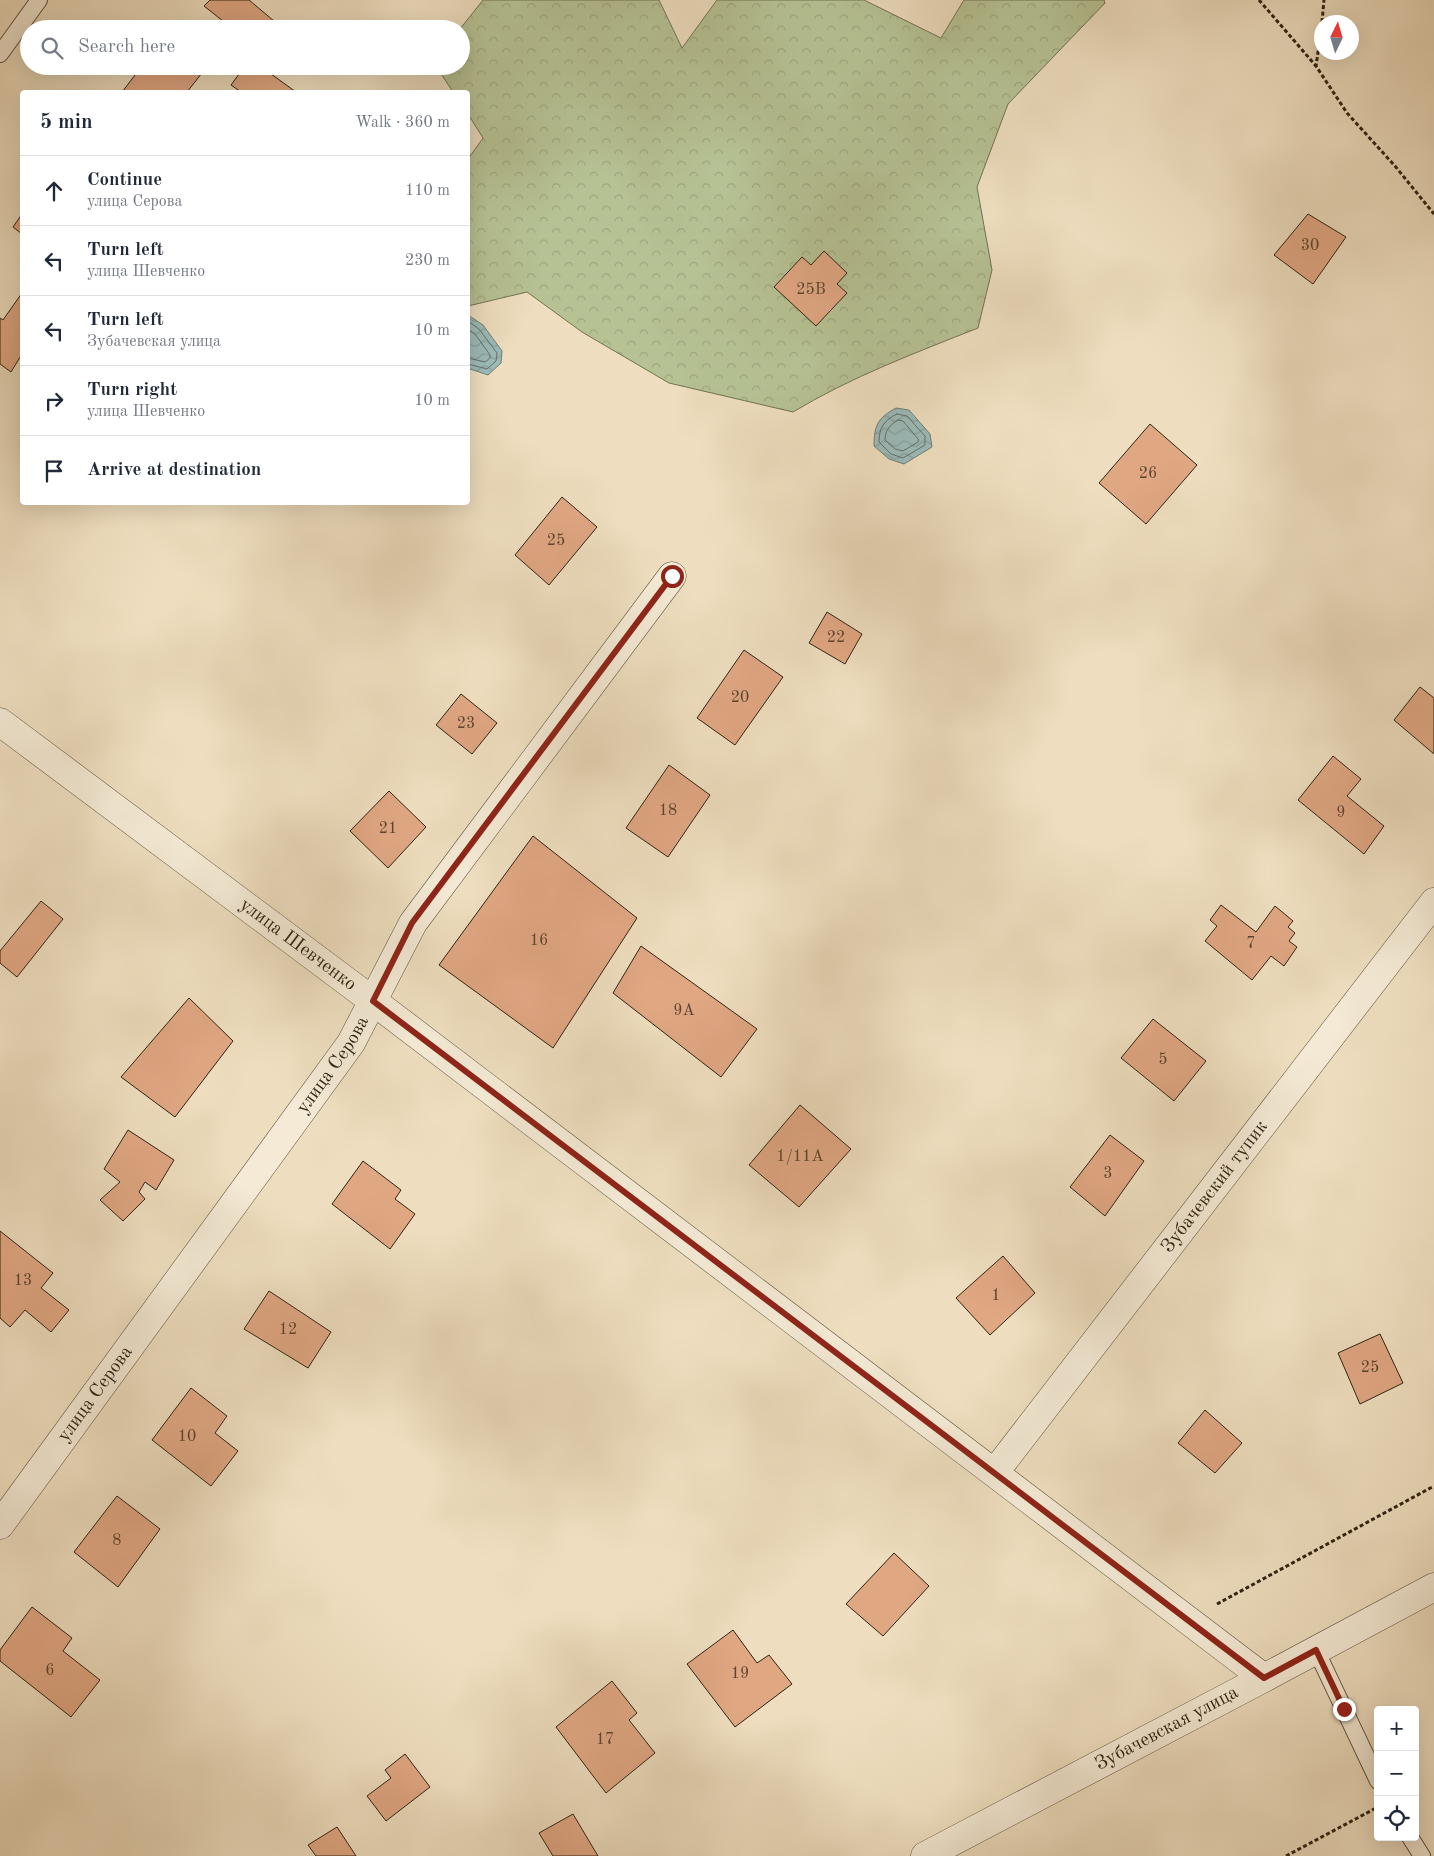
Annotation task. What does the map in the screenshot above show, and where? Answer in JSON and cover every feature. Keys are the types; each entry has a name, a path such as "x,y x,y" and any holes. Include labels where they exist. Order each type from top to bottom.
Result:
{"street":[{"name":"улица Серова","path":"0,1526 352,1043 412,923 672,576"},
{"name":"улица Шевченко","path":"0,722 373,1001 1264,1678"},
{"name":"Зубачевский тупик","path":"995,1472 1434,902"},
{"name":"Зубачевская улица","path":"925,1856 1264,1678 1434,1586"}],"lane":[{"path":"25,20 39,0"},
{"path":"0,54 20,26"},
{"path":"1316,1650 1374,1773"},
{"path":"1413,1841 1422,1856"}],"path":[{"path":"1260,0 1316,66 1347,113 1395,166 1434,214"},
{"path":"1323,15 1324,0"},
{"path":"1316,66 1317,60"},
{"path":"1216,1604 1434,1486"},
{"path":"1286,1856 1374,1809"}],"green space":[{"path":"483,0 659,0 682,48 717,0 864,0 941,38 964,0 1104,0 1105,3 1008,104 977,187 992,270 978,328 860,377 793,412 669,383 582,332 527,292 470,306 470,156 483,138 470,117 470,90 452,90 442,75 470,75 470,20 467,20"}],"water":[{"path":"470,316 483,325 502,351 501,363 488,375 470,369"},
{"path":"896,408 909,410 930,434 932,447 904,464 889,459 874,446 878,423 885,415"}],"building":[{"path":"210,0 249,0 273,20 222,20 204,6"},
{"path":"135,75 200,75 189,90 124,90"},
{"path":"238,75 272,75 293,90 238,90 231,85"},
{"path":"1308,214 1346,237 1313,284 1274,255"},
{"path":"20,217 20,232 13,227"},
{"path":"824,251 847,273 837,284 847,293 816,326 774,287 802,257 811,265"},
{"path":"20,296 20,357 11,372 0,364 0,318 3,320"},
{"path":"1150,424 1197,465 1146,524 1099,483"},
{"path":"562,497 597,527 549,585 515,555"},
{"path":"827,612 862,634 845,664 809,643"},
{"path":"744,650 783,677 735,745 697,718"},
{"path":"1420,687 1434,698 1434,754 1394,720"},
{"path":"461,694 497,723 472,754 436,725"},
{"path":"1333,756 1361,779 1347,796 1384,826 1364,854 1298,800"},
{"path":"669,765 710,795 668,857 626,828"},
{"path":"389,791 426,827 388,868 350,831"},
{"path":"533,836 637,918 553,1048 439,965"},
{"path":"41,901 63,919 17,977 0,963 0,951"},
{"path":"1221,905 1256,932 1275,906 1293,921 1288,927 1295,933 1289,941 1297,947 1284,966 1271,956 1252,980 1205,941 1217,926 1210,920"},
{"path":"641,946 757,1029 721,1077 613,993"},
{"path":"189,998 233,1041 175,1117 121,1077"},
{"path":"1153,1019 1206,1061 1174,1101 1121,1058"},
{"path":"800,1105 851,1149 799,1207 749,1165"},
{"path":"128,1130 174,1160 156,1190 145,1182 139,1192 145,1199 123,1221 100,1200 120,1182 104,1169"},
{"path":"1110,1135 1144,1161 1105,1216 1070,1187"},
{"path":"363,1161 401,1190 395,1199 415,1214 390,1249 332,1204"},
{"path":"0,1231 53,1273 41,1288 69,1310 51,1332 25,1310 10,1327 0,1318"},
{"path":"1003,1256 1035,1293 990,1335 956,1298"},
{"path":"269,1291 331,1332 308,1368 244,1329"},
{"path":"1380,1334 1403,1383 1360,1404 1338,1353"},
{"path":"191,1388 227,1416 215,1433 238,1451 211,1486 152,1440"},
{"path":"1205,1410 1242,1443 1215,1473 1178,1443"},
{"path":"117,1496 160,1529 118,1587 74,1552"},
{"path":"894,1553 929,1586 883,1636 846,1604"},
{"path":"32,1607 72,1638 63,1651 100,1680 71,1717 0,1661 0,1650"},
{"path":"733,1630 757,1663 769,1655 792,1684 735,1727 687,1664"},
{"path":"612,1681 637,1713 629,1720 655,1753 606,1793 556,1727"},
{"path":"405,1754 430,1787 386,1821 367,1796 391,1778 385,1770"},
{"path":"573,1814 598,1856 553,1856 539,1833"},
{"path":"337,1827 356,1856 316,1856 308,1845"}],"route":[{"path":"672,576 412,923 373,1001 1264,1678 1316,1650 1344,1709"}]}
